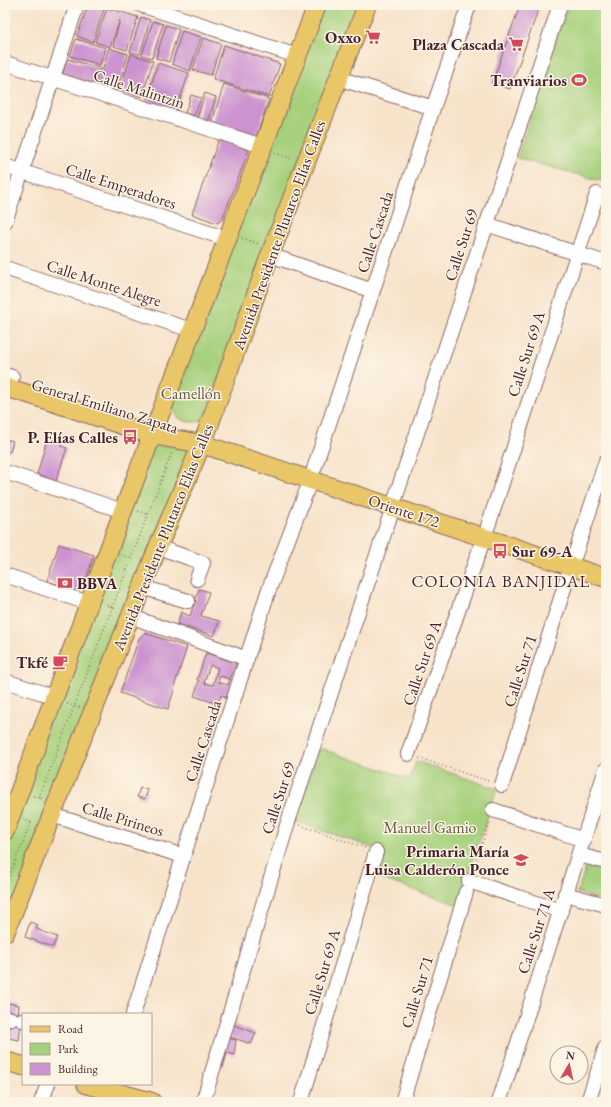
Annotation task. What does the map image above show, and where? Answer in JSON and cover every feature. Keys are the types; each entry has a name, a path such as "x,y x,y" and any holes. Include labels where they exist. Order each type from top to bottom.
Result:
{"main road":[{"path":"5,831 14,795 54,699 89,601 191,330 317,5"},
{"name":"Avenida Presidente Plutarco Elías Calles","path":"5,933 158,547 204,439 271,252 367,5"},
{"name":"General Emiliano Zapata","path":"7,379 154,430 204,439"},
{"name":"Oriente 172","path":"204,439 573,561 606,578"},
{"name":"Oriente 172","path":"573,561 606,565"},
{"path":"5,1061 22,1066"},
{"path":"94,1085 109,1087 141,1100"}],"street":[{"path":"5,222 77,5"},
{"path":"141,5 297,56"},
{"name":"Calle Cascada","path":"133,1013 268,592 313,474 469,5"},
{"name":"Calle Sur 69","path":"203,1102 288,822 560,5"},
{"name":"Calle Malintzin","path":"5,63 262,147"},
{"path":"338,78 434,108"},
{"name":"Calle Emperadores","path":"5,166 228,236"},
{"name":"Calle Sur 69 A","path":"408,754 486,532 597,194"},
{"path":"486,224 606,263"},
{"path":"271,252 373,291"},
{"name":"Calle Monte Alegre","path":"5,268 191,330"},
{"name":"Calle Sur 71","path":"502,785 606,461"},
{"path":"5,472 123,511"},
{"path":"158,547 203,562 197,579"},
{"path":"5,576 89,601"},
{"path":"142,587 188,601"},
{"path":"131,615 247,659"},
{"path":"5,681 54,699"},
{"name":"Calle Sur 71 A","path":"499,1102 606,769"},
{"name":"Calle Pirineos","path":"54,809 183,856"},
{"path":"493,810 584,840"},
{"name":"Calle Sur 69 A","path":"301,1102 376,852"},
{"path":"579,855 606,862"},
{"path":"468,887 561,911"},
{"name":"Calle Sur 71","path":"402,1102 468,887"},
{"path":"565,894 606,905"},
{"path":"588,1102 606,1046"},
{"path":"41,1102 48,1085"}],"path":[{"path":"262,147 305,164"},
{"path":"228,236 271,252"},
{"path":"39,798 174,446"},
{"path":"89,601 113,607 131,615"},
{"path":"54,699 93,711"},
{"path":"408,754 502,785"},
{"path":"14,795 39,798 54,809"},
{"path":"468,887 493,810"},
{"path":"21,819 36,824"},
{"path":"5,887 31,822"},
{"path":"288,822 376,852"}],"green space":[{"name":"Camellón","path":"320,5 362,5 203,420 194,422 180,419 168,404"},
{"path":"568,5 606,5 606,182 517,158"},
{"path":"151,444 184,448 190,452 5,925 5,841"},
{"name":"Manuel Gamio","path":"319,748 410,779 416,761 497,789 458,905 376,877 385,852 294,821"},
{"path":"588,862 606,867 606,901 577,893"}],"building":[{"path":"88,5 105,6 93,42 77,36"},
{"name":"Plaza Cascada","path":"520,5 540,5 510,89 492,83"},
{"path":"107,8 138,17 127,50 113,46 120,20 110,47 95,42"},
{"path":"141,17 150,20 140,54 130,52"},
{"path":"153,21 163,24 152,58 142,55"},
{"path":"166,25 179,29 169,62 156,58"},
{"path":"182,31 201,37 190,71 172,64"},
{"path":"203,38 221,44 211,75 193,70"},
{"path":"76,39 106,48 100,65 70,56"},
{"path":"224,45 280,64 269,97 213,79"},
{"path":"109,48 128,54 117,91 98,85"},
{"path":"131,54 153,61 142,97 120,90"},
{"path":"67,59 100,68 96,84 63,74"},
{"path":"158,63 189,73 176,111 146,101"},
{"path":"224,84 269,99 256,137 212,122"},
{"path":"205,93 216,97 208,122 197,118"},
{"path":"191,95 201,98 194,116 185,113"},
{"path":"219,139 249,150 222,220 217,223 192,214"},
{"path":"48,436 63,441 61,446 67,448 56,481 37,474"},
{"path":"5,439 13,441 10,452 5,450"},
{"path":"59,544 94,555 83,589 78,591 47,581"},
{"path":"199,589 209,592 201,616 219,621 214,636 177,624 181,612 190,616"},
{"path":"145,633 187,647 168,709 120,693 139,638"},
{"path":"206,653 236,663 230,679 234,681 228,698 221,695 218,704 194,696 199,681 197,680","holes":["210,665 218,668 213,685 204,683","220,676 230,679 228,685 218,682"]},
{"path":"140,788 148,790 145,799 137,797"},
{"path":"30,922 38,925 36,929 57,937 53,947 25,937"},
{"path":"7,1003 19,1005 18,1016 22,1016 19,1040 8,1038 11,1016 6,1015"},
{"path":"232,1024 256,1033 251,1044 228,1036"},
{"path":"227,1038 236,1040 234,1055 223,1049"},
{"path":"221,1051 227,1053 223,1067 218,1065"},
{"path":"51,1098 63,1102 50,1102"}],"place":[{"name":"Oxxo","path":"373,37"},
{"name":"Plaza Cascada","path":"516,44"},
{"name":"Tranviarios","path":"579,80"},
{"name":"P. Elías Calles","path":"130,437"},
{"name":"Sur 69-A","path":"500,551"},
{"name":"BBVA","path":"65,583"},
{"name":"Tkfé","path":"60,662"},
{"name":"Primaria María Luisa Calderón Ponce","path":"521,860"}],"district":[{"name":"COLONIA BANJIDAL","path":"501,581"}]}
